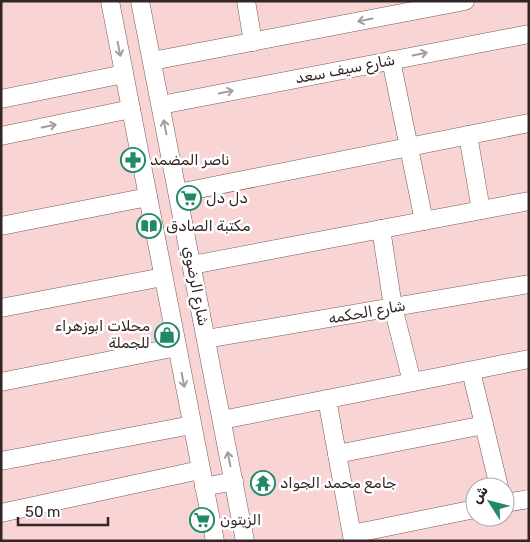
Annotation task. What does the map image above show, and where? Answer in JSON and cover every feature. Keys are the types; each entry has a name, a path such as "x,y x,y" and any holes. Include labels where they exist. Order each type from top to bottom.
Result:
{"street":[{"name":"شارع الرضوي","path":"110,1 215,541"},
{"name":"شارع الرضوي","path":"140,1 245,541"},
{"path":"246,1 253,42"},
{"path":"152,62 443,3 465,1"},
{"name":"شارع سيف سعد","path":"161,105 529,34"},
{"path":"391,60 407,147 424,221"},
{"path":"1,99 124,74"},
{"path":"1,136 131,109"},
{"path":"178,193 529,123"},
{"path":"468,135 481,210"},
{"path":"1,226 148,197"},
{"path":"192,265 529,201"},
{"path":"381,229 393,307 412,382"},
{"path":"1,308 163,277"},
{"name":"شارع الحكمه","path":"206,339 529,284"},
{"path":"1,382 177,347"},
{"path":"222,420 529,359"},
{"path":"471,371 497,477"},
{"path":"327,399 352,537 465,511"},
{"path":"337,454 484,424"},
{"path":"1,461 192,425"},
{"path":"1,513 202,478 234,481"},
{"path":"515,501 529,499"}],"place":[{"name":"ناصر المضمد","path":"133,160"},
{"name":"دل دل","path":"189,198"},
{"name":"مكتبة الصادق","path":"149,226"},
{"name":"محلات ابوزهراء للجملة","path":"167,335"},
{"name":"جامع محمد الجواد","path":"263,483"},
{"name":"الزيتون","path":"202,520"}]}
